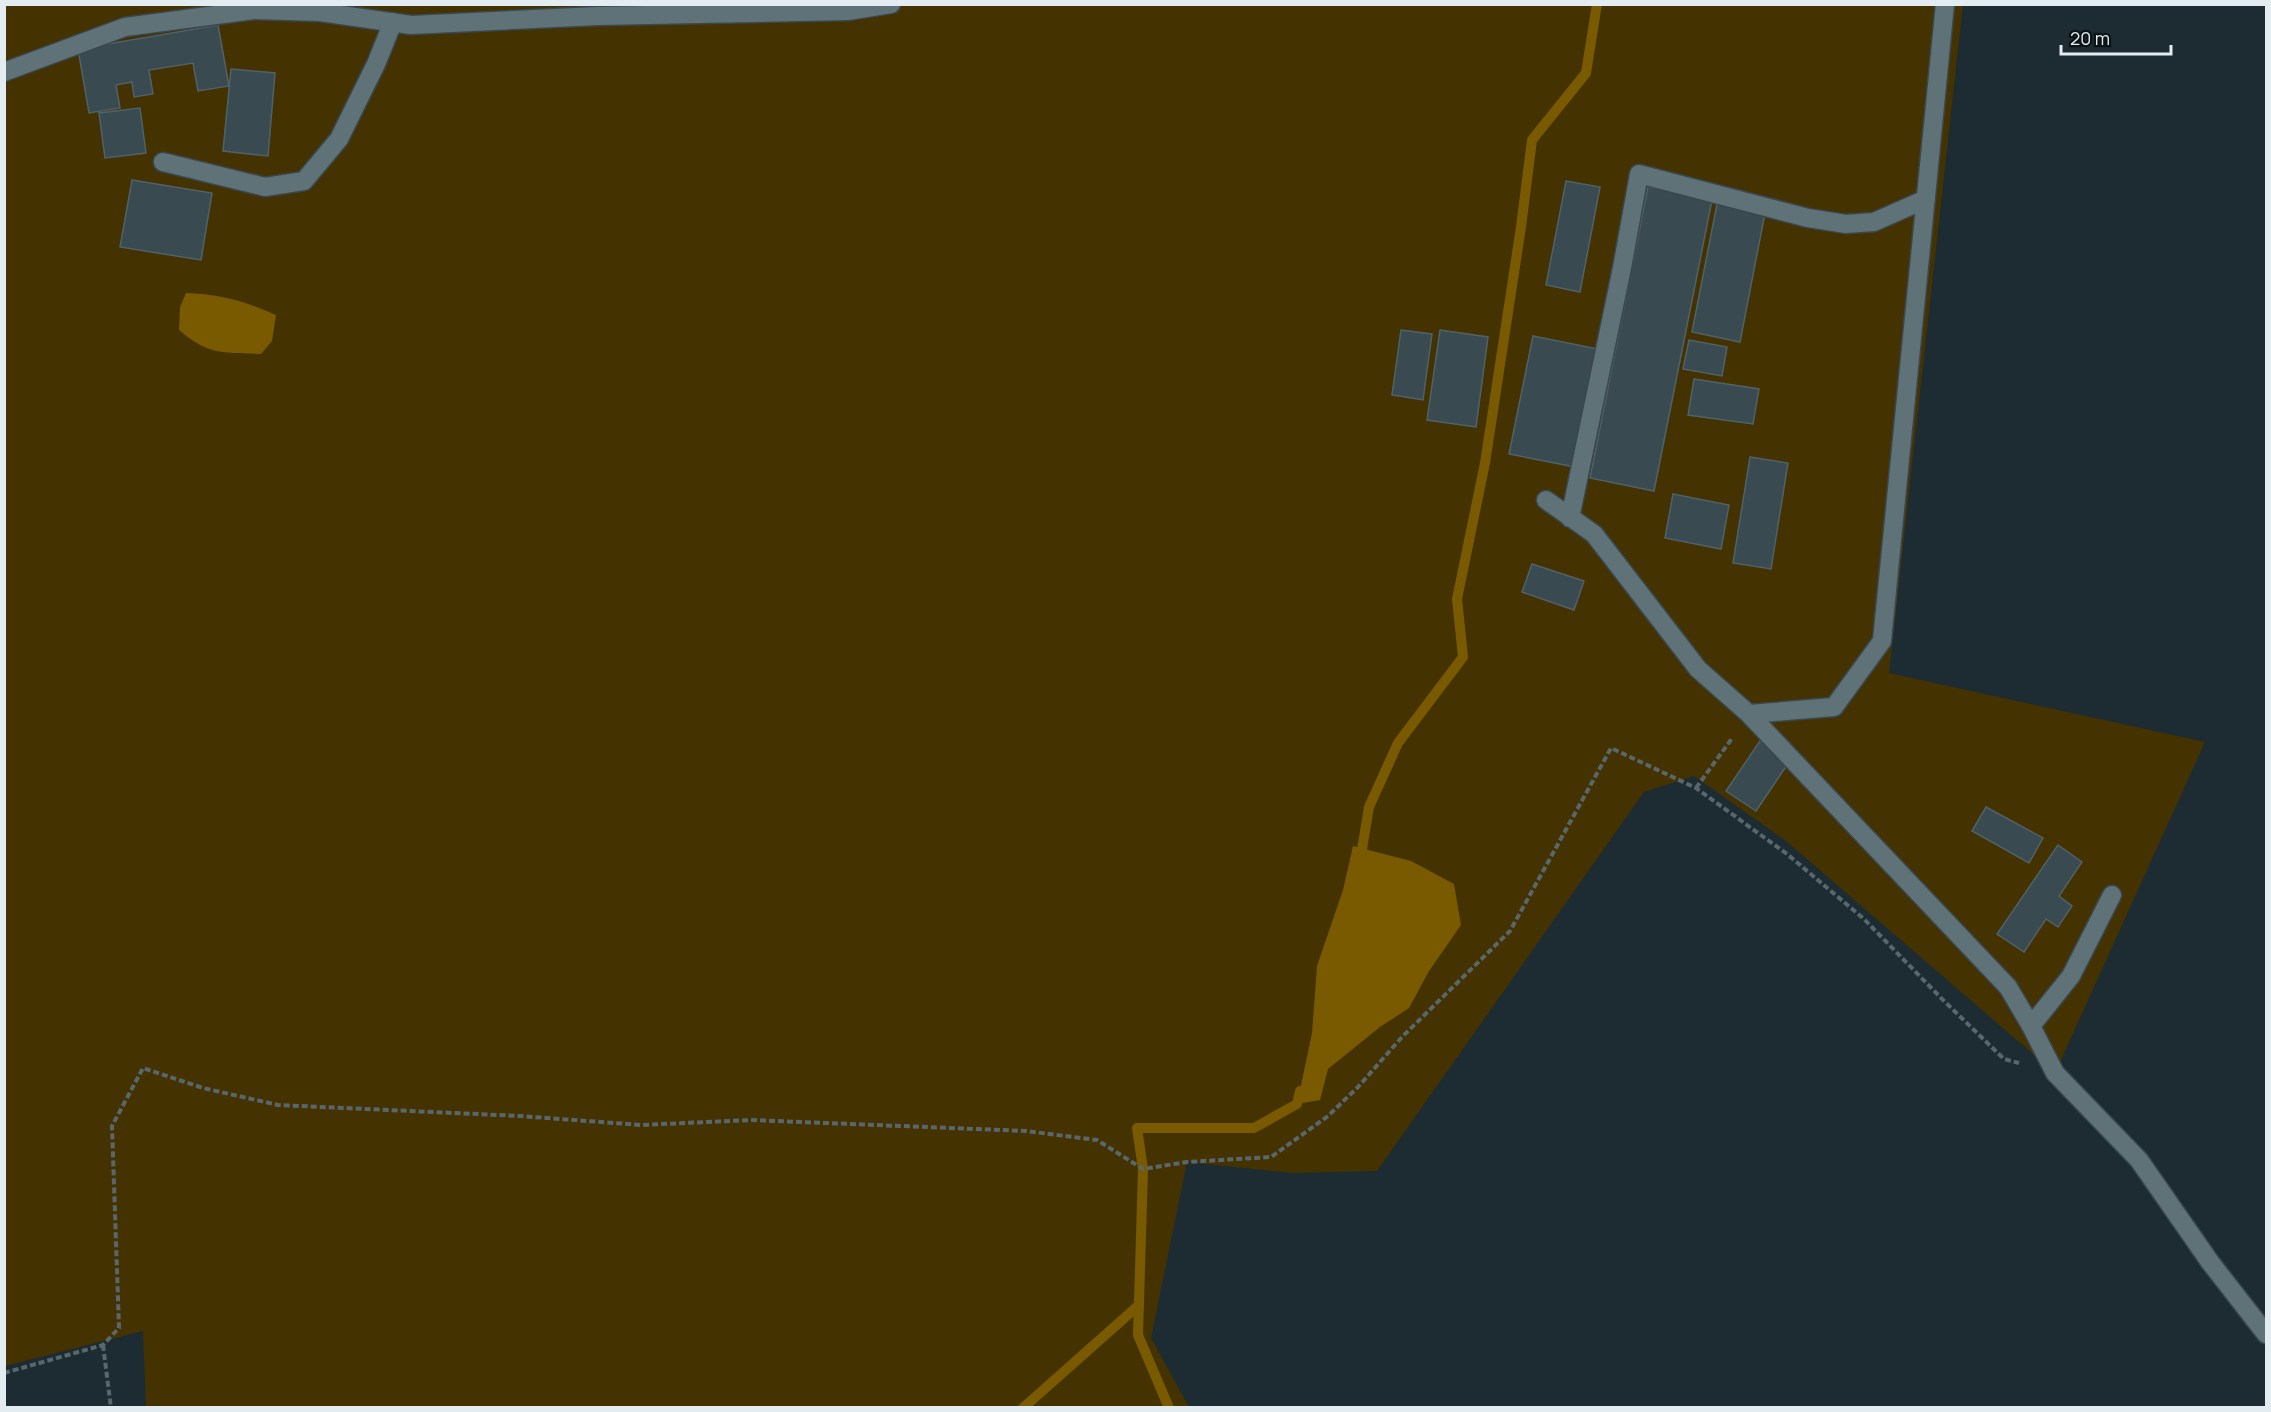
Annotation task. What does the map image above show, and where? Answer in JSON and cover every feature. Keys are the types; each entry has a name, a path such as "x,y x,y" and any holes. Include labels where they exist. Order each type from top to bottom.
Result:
{"lane":[{"path":"4,72 125,27 254,10 320,12 411,25 597,16 848,11 891,4"},
{"path":"1749,714 1834,707 1882,641 1945,4"},
{"path":"163,162 265,186 304,181 339,139 376,64 393,22"},
{"path":"1570,518 1622,268 1639,174 1808,218 1846,224 1874,222 1926,199"},
{"path":"1546,500 1594,534 1698,669 1749,714 2008,987 2055,1073 2139,1160 2210,1262 2266,1334"},
{"path":"2031,1026 2071,976 2112,895"}],"path":[{"path":"1696,788 1749,714"},
{"path":"4,1373 103,1345 118,1328 112,1126 142,1068 203,1088 278,1105 520,1116 640,1125 751,1120 1026,1131 1097,1140 1143,1169 1187,1162 1271,1157 1328,1116 1358,1087 1402,1037 1510,931 1611,748 1696,788 1787,854 1864,919 1942,1000 2004,1059 2055,1073"},
{"path":"103,1345 111,1407"}],"shaded area":[{"path":"5,5 1963,5 1889,673 2205,742 2055,1073 1786,841 1694,776 1644,792 1377,1171 1291,1173 1187,1162 1151,1338 1189,1407 146,1407 143,1331 5,1366"},
{"path":"186,293 232,299 276,315 272,341 261,354 217,351 199,344 179,330 180,307"},
{"path":"1353,846 1411,861 1454,884 1461,925 1429,971 1409,1008 1380,1027 1328,1069 1320,1100 1297,1104 1312,1033 1317,966 1343,890"}],"building":[{"path":"218,25 229,86 198,91 193,63 149,70 153,94 134,97 132,82 116,85 120,108 89,113 78,49"},
{"path":"231,69 275,73 268,156 223,151"},
{"path":"140,108 146,153 105,158 99,113"},
{"path":"132,180 212,193 201,260 120,247"},
{"path":"1566,181 1600,187 1580,292 1546,285"},
{"path":"1648,187 1712,200 1654,491 1590,478"},
{"path":"1717,204 1765,213 1740,342 1692,332"},
{"path":"1401,330 1432,334 1423,400 1392,395"},
{"path":"1440,330 1488,337 1476,427 1427,420"},
{"path":"1533,336 1598,349 1575,467 1509,454"},
{"path":"1689,340 1727,347 1722,376 1683,369"},
{"path":"1694,379 1759,389 1753,424 1688,415"},
{"path":"1750,457 1788,463 1771,569 1733,563"},
{"path":"1673,494 1729,505 1721,549 1665,538"},
{"path":"1532,564 1584,581 1574,610 1522,592"},
{"path":"1760,741 1789,762 1756,811 1726,791"},
{"path":"1986,807 2043,838 2029,863 1972,831"},
{"path":"2058,845 2082,862 2059,896 2072,906 2058,927 2046,919 2024,952 1997,934"}],"waterway":[{"path":"1360,861 1369,807 1398,743 1463,657 1457,599 1485,463 1532,140 1586,73 1597,4"},
{"path":"1169,1408 1138,1335 1143,1169 1137,1128 1254,1128 1297,1104 1300,1091"},
{"path":"1023,1408 1139,1305"}]}
